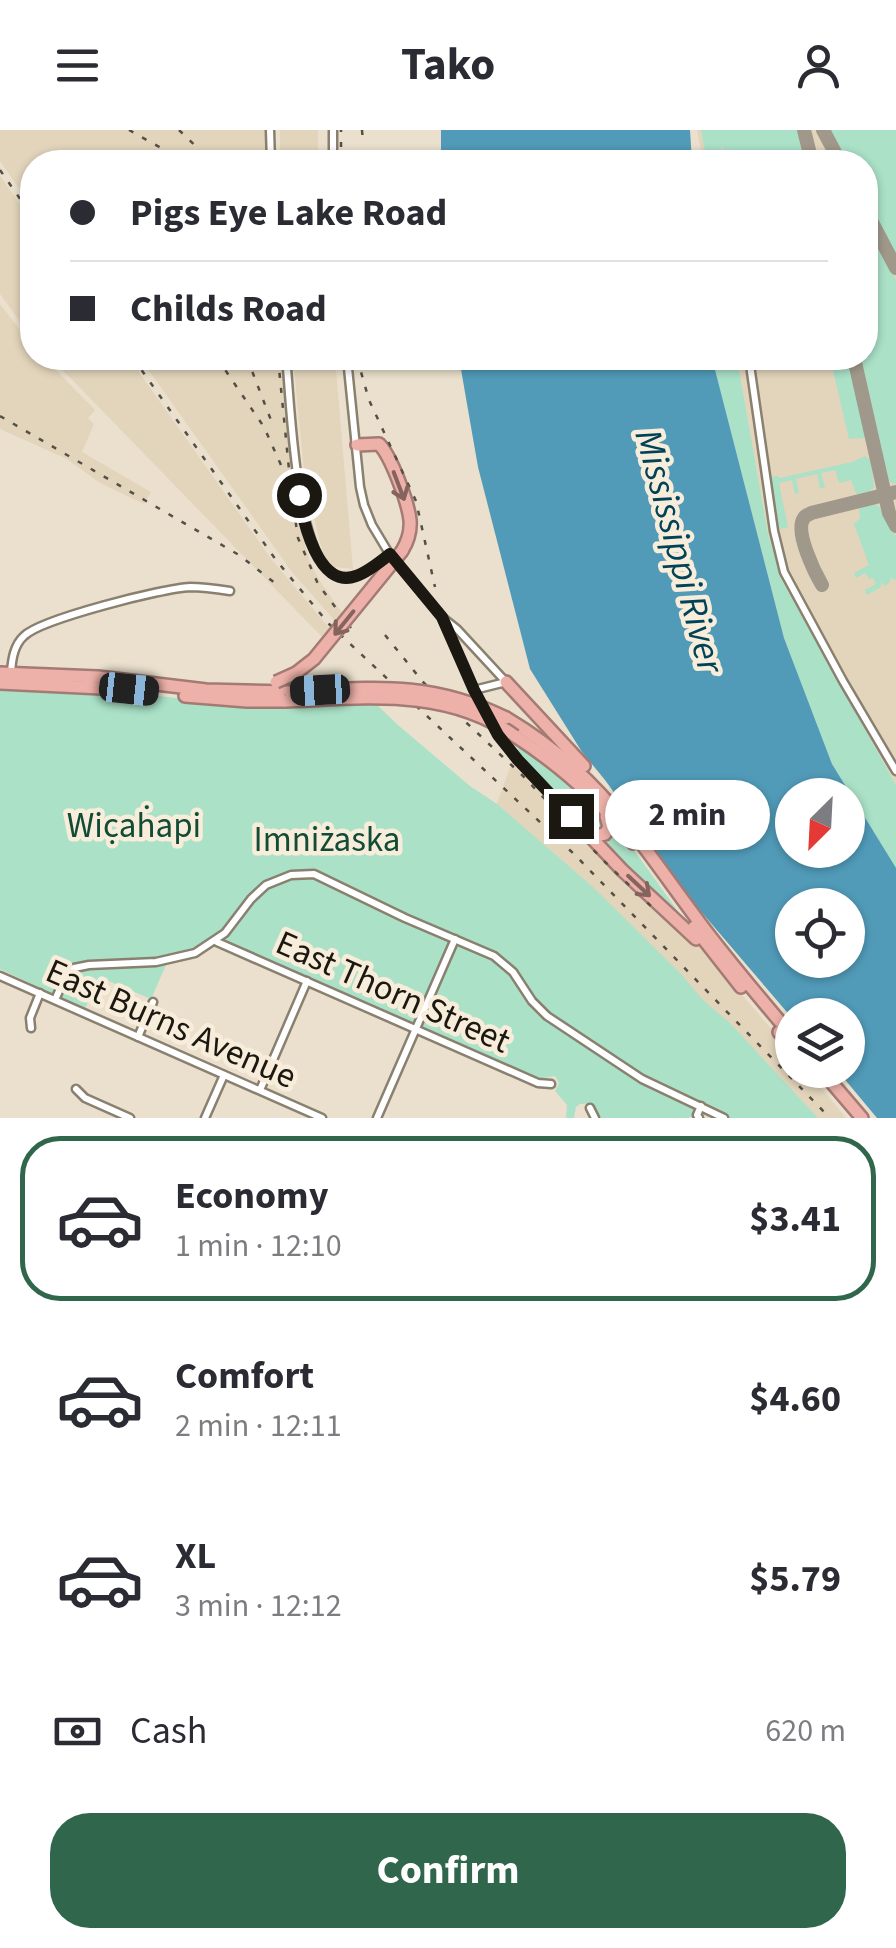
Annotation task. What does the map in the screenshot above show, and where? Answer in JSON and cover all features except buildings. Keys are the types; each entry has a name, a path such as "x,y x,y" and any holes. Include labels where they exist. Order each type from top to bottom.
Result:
{"highway":[{"path":"206,690 276,682 303,669 408,538 407,506 387,454 378,444 357,445"},
{"path":"5,678 98,677 288,697 415,698 471,712 515,736 578,782 625,833 726,970 775,1028"},
{"path":"5,678 232,700 381,688 416,689 465,700 534,735 572,764 629,824"},
{"path":"506,682 589,772 718,946 775,1015"},
{"path":"571,816 592,835 604,835 608,830 606,816 578,782"},
{"path":"571,816 726,970"},
{"path":"826,1088 852,1118"},
{"path":"836,1088 862,1118"}],"street":[{"path":"287,370 301,508 320,560 332,575 349,578 396,553"},
{"path":"349,370 364,505 372,526 442,617 490,722 510,751 571,816"},
{"path":"751,370 774,531 784,572 896,771"},
{"path":"5,678 16,646 25,634 39,626 165,590 191,587 230,592"},
{"path":"442,617 506,682 474,690"},
{"path":"55,1000 66,975 74,968 171,960 195,953 230,928 258,891 280,878 314,874 506,964 547,1016 637,1076 724,1118"},
{"path":"378,1118 455,939"},
{"name":"East Thorn Street","path":"216,941 538,1084 551,1084"},
{"name":"East Burns Avenue","path":"0,976 322,1118"},
{"path":"260,1090 307,981"},
{"path":"31,1028 30,1018 40,993"},
{"path":"138,1037 154,1002"},
{"path":"205,1118 224,1074"},
{"path":"76,1090 130,1118"},
{"path":"701,1118 705,1107"},
{"path":"590,1108 596,1118"}],"shaded area":[{"path":"0,130 266,130 267,150 20,150 20,190 0,161"},
{"path":"280,130 318,130 318,150 280,150"},
{"path":"697,130 896,130 896,785 782,580 768,534 739,370 878,370 878,150 701,150"},
{"path":"0,176 20,204 20,322 0,294"},
{"path":"0,304 20,330 20,370 56,370 95,410 88,418 94,424 82,452 151,492 144,504 100,483 67,459 0,429"},
{"path":"63,370 137,370 272,560 330,629 322,637"},
{"path":"149,370 282,370 297,517 310,563 343,614 336,622 292,572"},
{"path":"294,370 336,370 353,569 326,566 305,482"},
{"path":"513,760 707,954 775,1033 775,1079 495,808"},
{"path":"784,1088 822,1088 846,1118 815,1118"}],"green space":[{"path":"701,130 798,130 802,150 723,150 723,145 721,150 705,150"},
{"path":"829,130 896,130 896,255 878,221 878,150 840,150"},
{"path":"878,246 896,280 896,484 886,476 863,370 878,370"},
{"path":"715,370 739,370 768,534 782,580 896,785 896,869 865,818 865,778 841,778 784,638"},
{"path":"833,370 851,370 866,438 849,439"},
{"path":"865,456 871,461 874,487 868,493 856,494 851,480 839,483 835,470 821,473 825,487 820,489 817,474 796,479 799,493 795,494 792,480 779,483 788,527 777,530 769,477 780,478"},
{"path":"869,504 880,508 896,537 896,579 891,577 885,586 881,582 881,587 867,595 865,590 876,584 865,573 856,578 854,573 869,565 854,524 860,518 859,509"},
{"name":"Wic̣aḣapi","path":"0,686 107,690 219,703 375,703 594,888 775,1072 775,1088 790,1088 818,1118 717,1118 698,1108 688,1118 599,1118 591,1103 580,1104 574,1118 566,1118 567,1105 555,1091 559,1083 555,1076 537,1079 224,940 196,958 166,965 151,999 99,977 85,1009 0,969"},
{"path":"520,744 605,818 604,830 591,831 516,753"},
{"path":"614,828 631,846 687,924 597,839"}],"water":[{"path":"441,130 690,130 691,150 441,150"},
{"name":"Mississippi River","path":"461,370 715,370 784,638 841,778 775,778 775,868 865,868 865,818 896,868 896,1118 877,1118 852,1088 865,1088 865,998 775,998 692,901 582,752 530,669 478,467"}],"taxiway":[{"path":"804,130 809,150"},
{"path":"823,130 834,150"},
{"path":"878,234 896,268"},
{"path":"857,370 889,513 896,526"},
{"path":"822,585 803,542 805,517 896,492"}],"railway":[{"path":"129,130 165,150"},
{"path":"179,130 200,150"},
{"path":"341,130 341,150"},
{"path":"362,130 363,143"},
{"path":"0,170 20,199"},
{"path":"141,370 276,560 329,624 575,855 830,1118"},
{"path":"225,370 264,427 281,465"},
{"path":"252,370 274,428"},
{"path":"279,370 298,538 318,584 351,628"},
{"path":"360,370 369,400 416,501 435,587"},
{"path":"0,416 239,555 280,587"},
{"path":"385,635 423,682 521,774 654,909"}],"route":[{"path":"299,495 304,519 329,572 341,578 354,577 390,554 442,617 498,735 571,816"}],"park label":[{"name":"Imniżaska","path":"327,840"}]}
